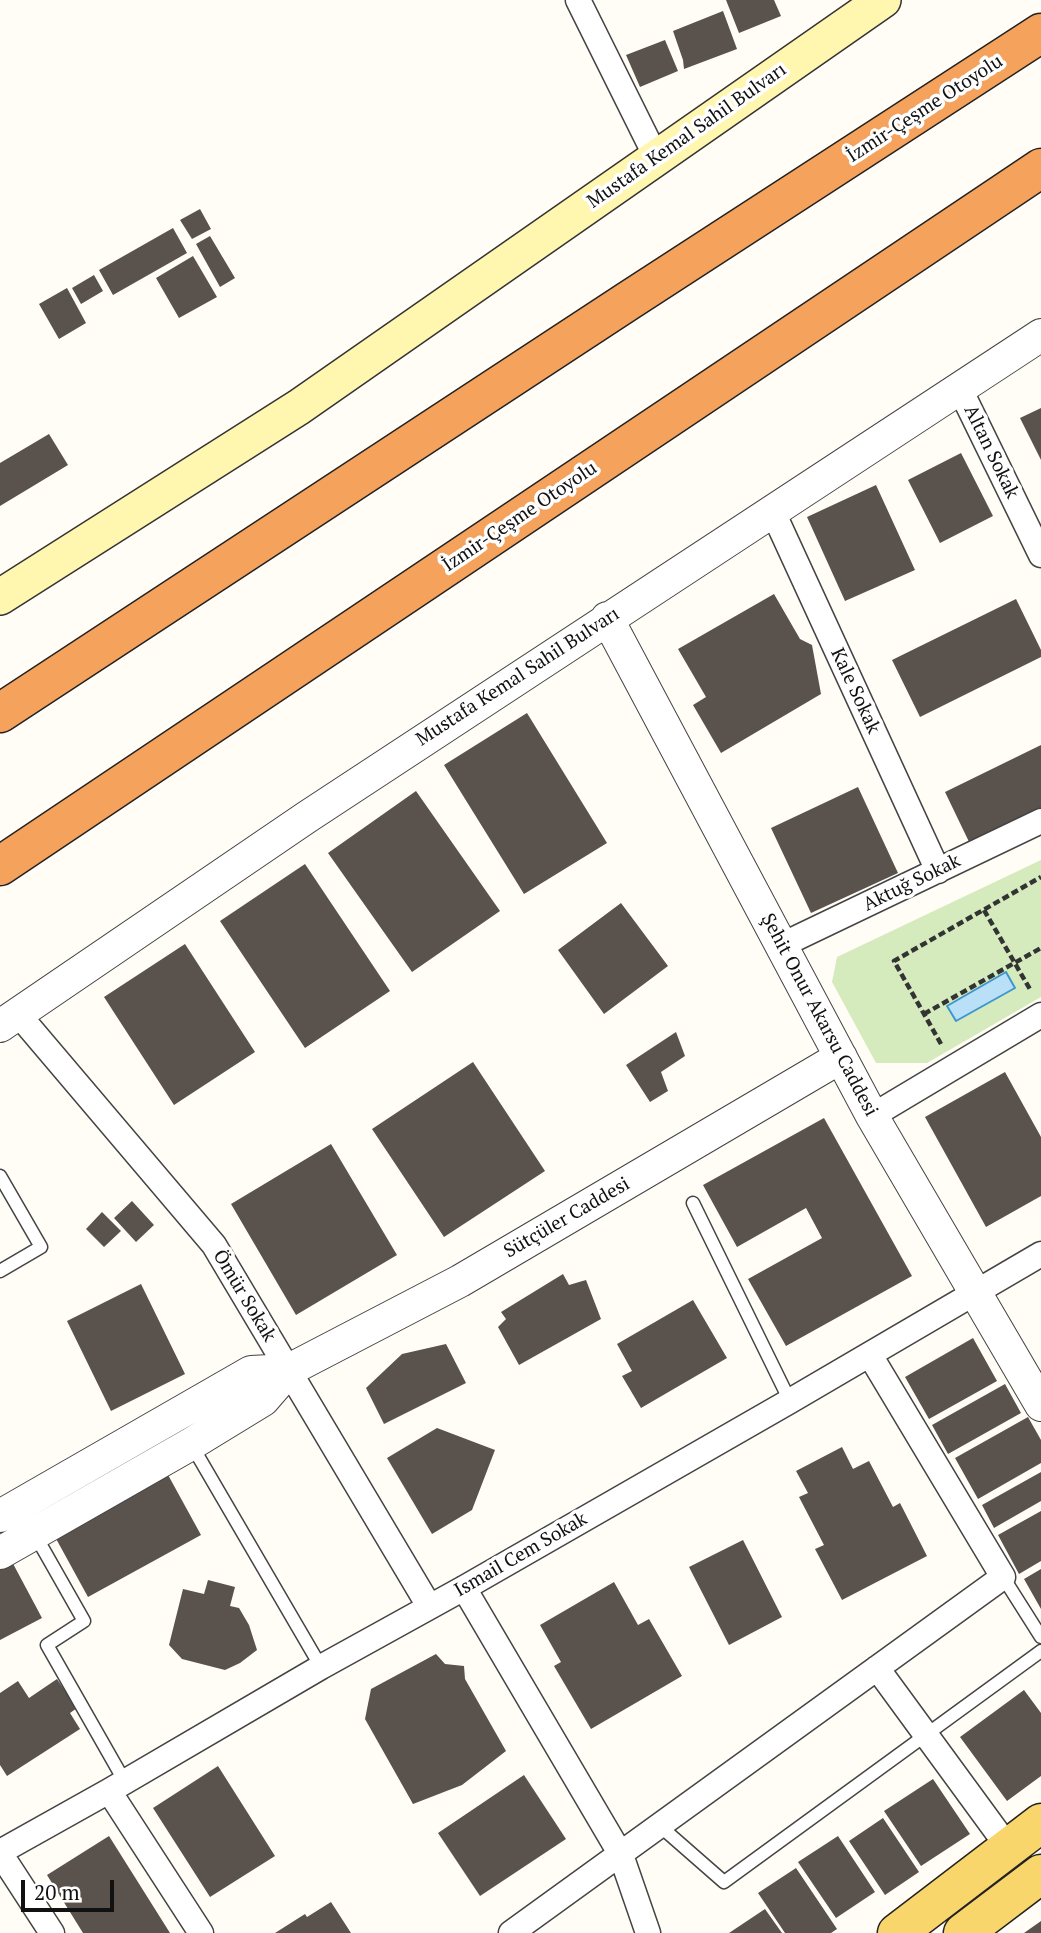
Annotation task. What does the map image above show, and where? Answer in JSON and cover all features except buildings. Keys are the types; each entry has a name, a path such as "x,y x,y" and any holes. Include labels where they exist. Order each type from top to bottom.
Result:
{"highway":[{"name":"İzmir-Çeşme Otoyolu","path":"0,713 1041,33"},
{"name":"İzmir-Çeşme Otoyolu","path":"0,866 1041,168"}],"main road":[{"name":"Mustafa Kemal Sahil Bulvarı","path":"0,597 299,407 883,0"},
{"path":"897,1933 1041,1823"},
{"path":"963,1933 1041,1874"}],"street":[{"path":"578,0 656,157"},
{"name":"Mustafa Kemal Sahil Bulvarı","path":"9,1020 307,817 1041,335"},
{"name":"Altan Sokak","path":"959,387 1041,555"},
{"name":"Kale Sokak","path":"772,512 937,871"},
{"name":"Şehit Onur Akarsu Caddesi","path":"607,618 872,1116 1041,1405"},
{"name":"Aktuğ Sokak","path":"782,945 1041,821"},
{"path":"872,1116 954,1067 1038,1006"},
{"name":"Ömür Sokak","path":"9,1020 214,1245 429,1606"},
{"name":"Sütçüler Caddesi","path":"0,1553 263,1400 289,1370 460,1281 841,1057"},
{"name":"Ismail Cem Sokak","path":"0,1852 790,1401 1041,1254"},
{"path":"512,1933 1003,1577 870,1355"},
{"name":"Sütçüler Caddesi","path":"0,1516 251,1373 289,1370"},
{"path":"464,1588 621,1854 648,1933"},
{"path":"877,1668 1008,1847"},
{"path":"117,1787 201,1933"},
{"path":"0,1852 52,1933"}],"lane":[{"path":"0,1176 41,1247 0,1272"},
{"path":"693,1203 790,1401"},
{"path":"191,1444 321,1667"},
{"path":"34,1533 84,1621 47,1644 117,1787"},
{"path":"1003,1577 1041,1637"},
{"path":"660,1826 724,1882 1041,1651"}],"path":[{"path":"954,1067 894,961 1041,877"},
{"path":"984,910 1038,1006"},
{"path":"924,1014 1041,948"}],"green space":[{"path":"1041,860 1041,997 927,1063 876,1063 832,982 837,957"}],"water":[{"path":"1006,972 1015,988 956,1021 947,1006"}]}
